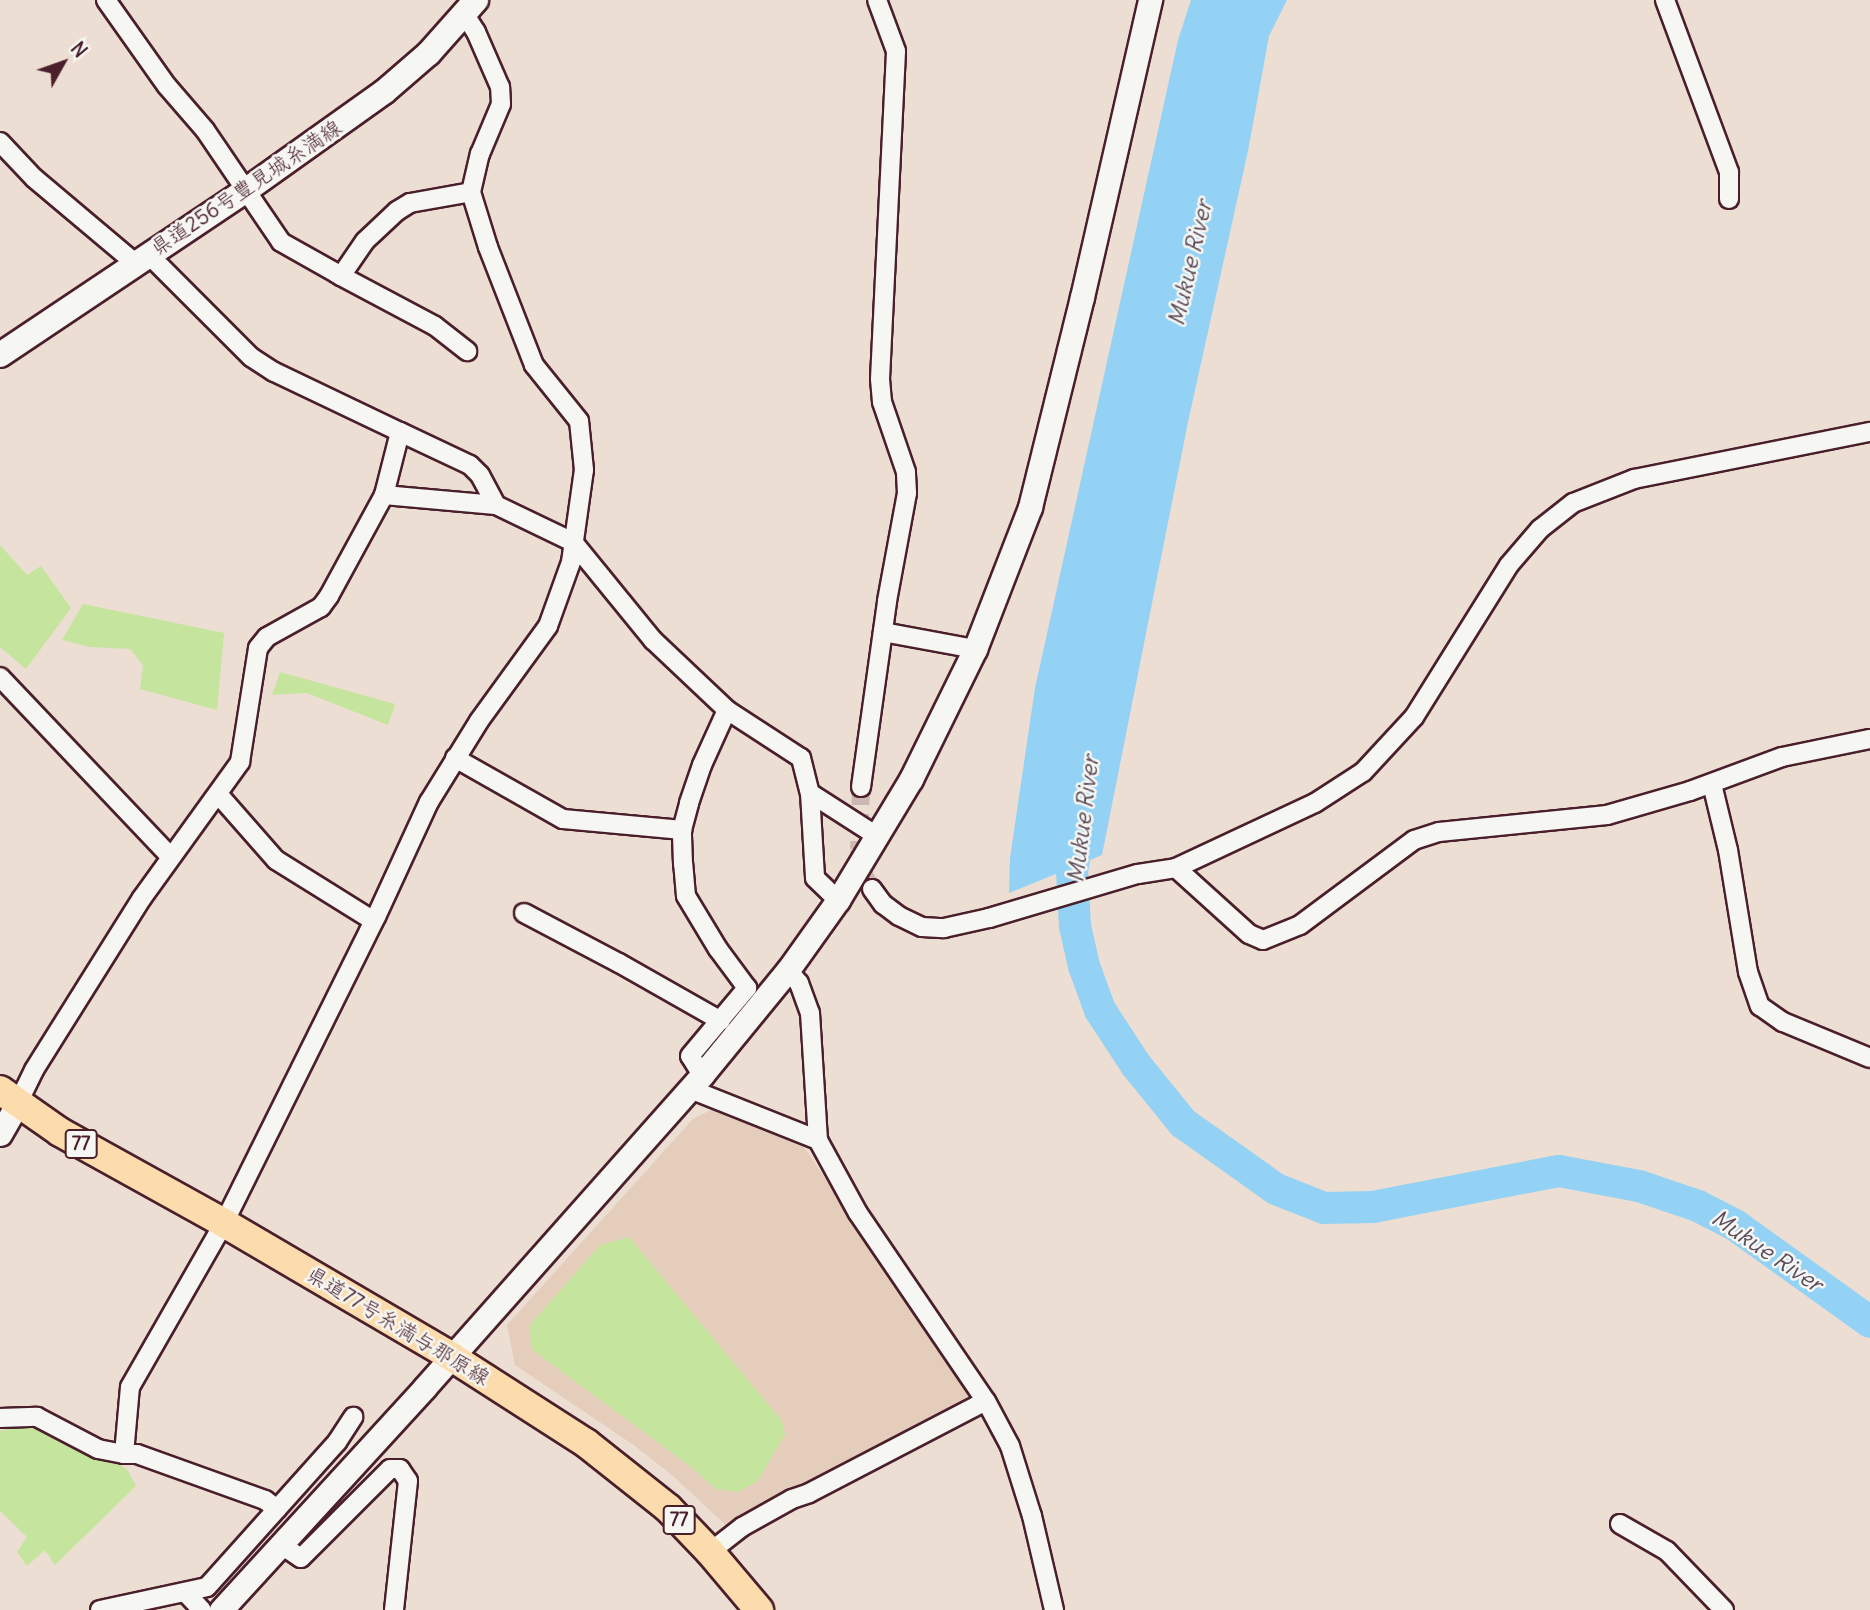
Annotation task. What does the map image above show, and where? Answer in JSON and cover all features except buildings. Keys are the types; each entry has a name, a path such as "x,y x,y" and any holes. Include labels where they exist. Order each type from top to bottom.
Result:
{"main road":[{"name":"県道256号豊見城糸満線","path":"1,352 245,191 403,78 470,7"},
{"name":"県道77号糸満与那原線","path":"8,1097 452,1357 617,1466 668,1508 759,1610"}],"street":[{"path":"106,0 167,86 205,130 281,242 435,326 467,351"},
{"path":"861,787 883,632 907,493 906,472 882,402 880,379 896,51 877,0"},
{"path":"221,1610 452,1357 696,1082 788,970 838,900 911,779 975,649 1030,507 1082,297 1150,0"},
{"path":"1665,0 1729,172 1729,199"},
{"path":"124,1454 130,1387 224,1223 374,921 429,802 455,758 548,626 571,562 584,470 579,421 534,365 488,247 471,191 480,154 501,104 500,87 477,32 470,7"},
{"path":"0,142 34,178 142,259 251,357 274,372 470,465 480,475 496,505"},
{"path":"341,276 365,241 397,211 410,203 471,191"},
{"path":"0,1134 8,1097 34,1070 170,856 240,762 258,648 267,637 321,607 384,495 400,432"},
{"path":"872,889 883,904 899,916 922,927 944,928 989,918 1138,874 1176,869 1315,803 1363,772 1414,717 1509,565 1540,529 1573,503 1634,479 1870,432"},
{"path":"384,495 496,505 573,541 653,640 727,710 801,758 810,793 816,878 838,900"},
{"path":"883,632 975,649"},
{"path":"0,677 170,856"},
{"path":"696,1082 690,1056 747,988 718,949 687,896 682,830 702,765 727,710"},
{"path":"1176,869 1249,933 1264,940 1300,925 1414,840 1439,832 1607,815 1712,784 1782,757 1870,739"},
{"path":"455,758 563,818 682,830"},
{"path":"1712,784 1728,850 1748,972 1760,1006 1783,1022 1870,1058"},
{"path":"810,793 877,836"},
{"path":"218,794 276,860 374,921"},
{"path":"524,914 619,963 721,1021"},
{"path":"788,970 799,983 810,1013 818,1140 858,1213 986,1401 1010,1446 1025,1492 1054,1610"},
{"path":"696,1082 818,1140"},
{"path":"710,1552 742,1527 792,1499 986,1401"},
{"path":"0,1418 37,1417 98,1449 138,1454 265,1500 277,1508"},
{"path":"100,1610 207,1587 337,1442 353,1417"},
{"path":"280,1544 301,1558 390,1469 400,1469 408,1480 394,1610"},
{"path":"1619,1524 1667,1551 1724,1610"},
{"path":"186,1593 202,1610"}],"shaded area":[{"path":"711,1110 723,1112 804,1147 970,1394 964,1403 729,1528 673,1476 635,1446 515,1365 507,1325 693,1119"}],"green space":[{"path":"0,545 27,575 41,566 71,608 26,669 0,647"},
{"path":"83,604 224,633 217,710 140,689 143,665 130,649 90,647 62,640"},
{"path":"280,672 395,704 388,725 307,693 272,695"},
{"path":"629,1237 782,1421 785,1434 758,1481 738,1492 716,1489 690,1466 531,1349 530,1325 600,1245"},
{"path":"46,1426 117,1461 128,1471 136,1486 55,1565 45,1550 27,1566 17,1552 27,1537 0,1511 0,1431 12,1427"}],"water":[{"path":"1191,0 1287,0 1269,36 1248,151 1188,422 1102,855 1009,893 1010,858 1035,688 1178,40"}],"waterway":[{"name":"Mukue River","path":"1079,827 1072,871 1075,926 1084,966 1100,1010 1136,1065 1183,1123 1276,1189 1324,1208 1373,1207 1559,1171 1639,1186 1698,1206 1735,1225 1870,1322"}],"tunnel":[{"path":"861,787 859,849 864,875 872,889"}]}
